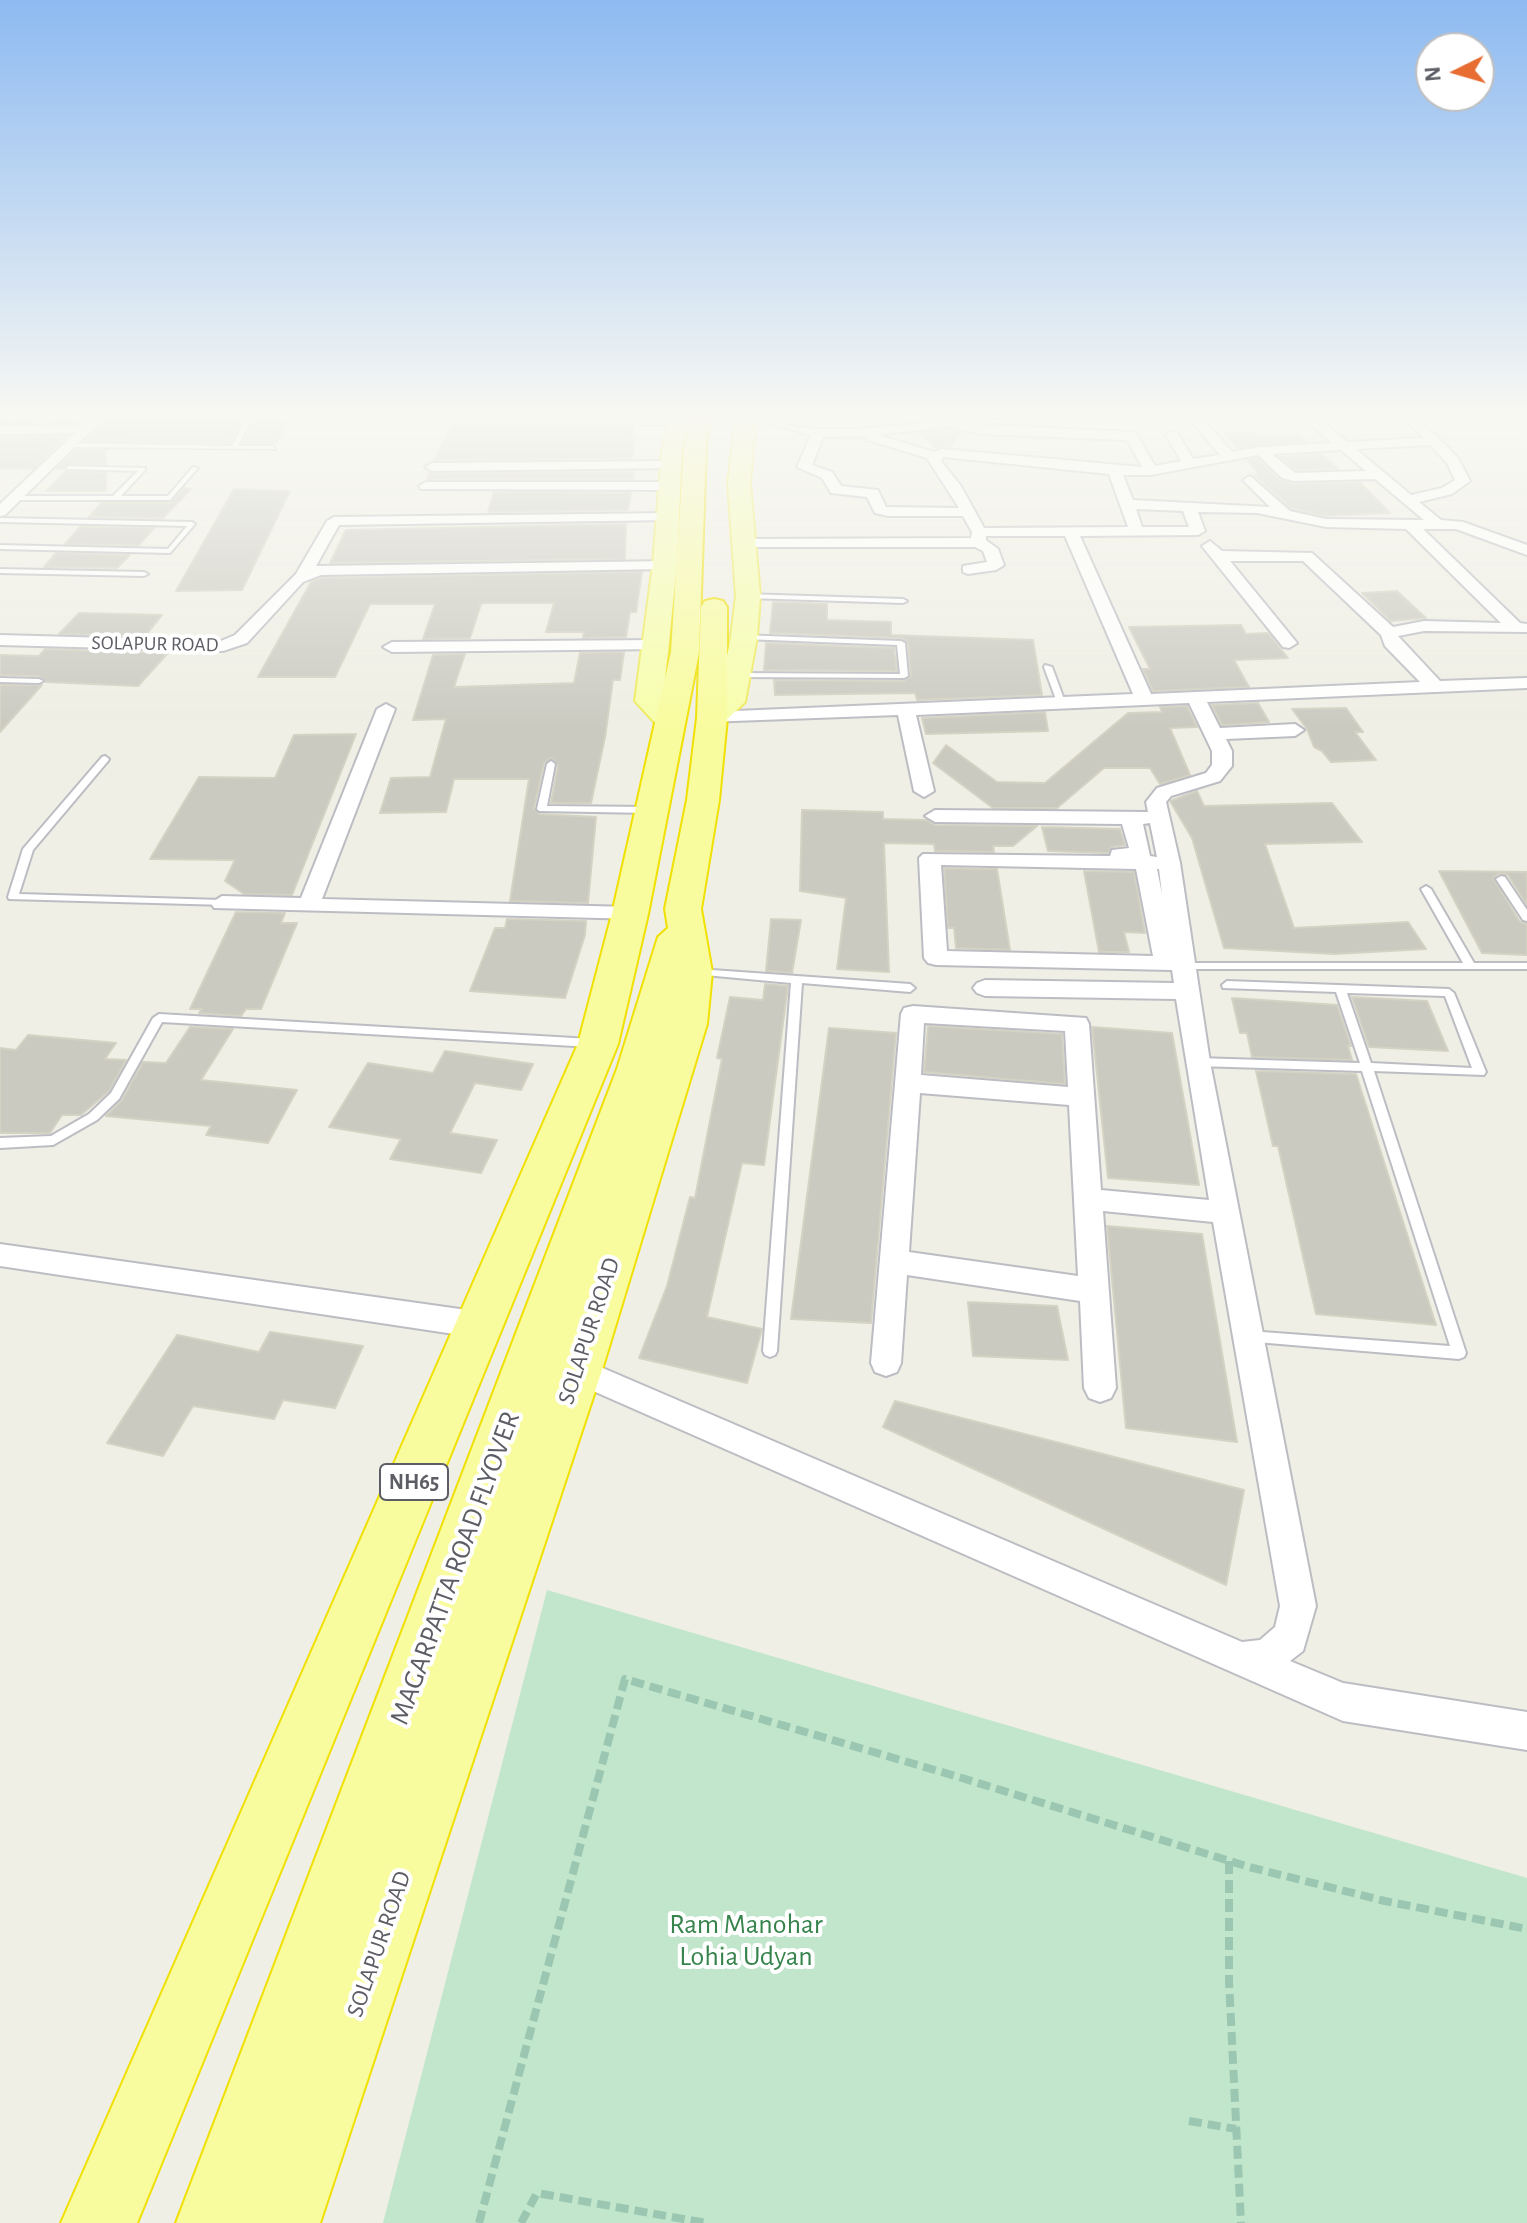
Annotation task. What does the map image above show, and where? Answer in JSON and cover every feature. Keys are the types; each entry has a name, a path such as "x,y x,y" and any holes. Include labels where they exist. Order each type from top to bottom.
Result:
{"highway":[{"name":"NH65","path":"685,522 685,652 706,705"},
{"name":"NH65","path":"711,522 715,530"},
{"name":"NH65","path":"706,705 714,576"},
{"name":"SOLAPUR ROAD","path":"99,2223 598,1044 652,810 706,705"},
{"name":"SOLAPUR ROAD","path":"282,2223 577,1370 687,1024 693,972 683,909 703,800 706,705"},
{"name":"MAGARPATTA ROAD FLYOVER","path":"214,2223 637,1069 668,970 683,909"}],"main road":[{"path":"668,522 649,701 706,705"},
{"name":"SOLAPUR ROAD","path":"706,705 744,637 748,596 742,522"}],"street":[{"name":"SOLAPUR ROAD","path":"0,640 223,646 241,639 304,574 334,522"},
{"path":"968,569 996,565 990,549 978,537 971,522"},
{"path":"1133,522 1137,532"},
{"path":"1195,522 1198,531 1289,643"},
{"path":"1320,522 1435,522 1475,530 1527,550"},
{"path":"1409,523 1521,628"},
{"path":"744,544 1070,531 1198,531"},
{"path":"1070,531 1144,698"},
{"path":"1218,556 1307,556 1389,633 1391,642 1435,687"},
{"path":"304,574 340,569 665,564"},
{"path":"1389,633 1424,626 1521,628"},
{"path":"392,647 657,645"},
{"path":"706,705 906,709 1527,683"},
{"path":"1195,696 1222,751 1222,766 1213,777 1164,792 1156,802 1169,863 1197,1062 1298,1606 1290,1638 1267,1657 1242,1660"},
{"path":"309,905 386,709"},
{"path":"906,709 924,791"},
{"path":"1214,734 1295,730"},
{"path":"935,816 1159,819"},
{"path":"932,848 1141,854 1131,818"},
{"path":"1145,862 1166,964 936,958 930,858 1145,862 1169,863"},
{"path":"222,903 630,914"},
{"path":"985,988 1183,978"},
{"path":"886,1363 913,1014 1077,1024 1100,1388"},
{"path":"910,1083 1081,1097"},
{"path":"1089,1199 1224,1212"},
{"path":"0,1255 481,1325"},
{"path":"894,1261 1096,1291"},
{"path":"577,1370 1343,1702 1527,1731"}],"lane":[{"path":"0,547 170,551 192,524 84,522"},
{"path":"0,571 144,574"},
{"path":"748,596 903,601"},
{"path":"706,705 904,676 901,643 744,637"},
{"path":"1048,667 1061,702"},
{"path":"0,680 39,681"},
{"path":"105,759 28,849 13,897 222,903"},
{"path":"551,764 542,809 652,810"},
{"path":"1501,879 1527,918"},
{"path":"1426,889 1471,967"},
{"path":"1183,978 1527,966"},
{"path":"693,972 910,988"},
{"path":"770,1351 797,979"},
{"path":"1197,1062 1480,1072 1449,993 1227,985"},
{"path":"1248,1336 1459,1353 1340,989"},
{"path":"0,1143 53,1140 93,1117 115,1096 159,1018 598,1044"}],"path":[{"path":"479,2223 625,1679 947,1773 1229,1861 1385,1901 1527,1929"},
{"path":"1229,1861 1229,1981 1241,2223"},
{"path":"1189,2121 1236,2129"},
{"path":"521,2223 537,2193 706,2223"}],"green space":[{"name":"Ram Manohar Lohia Udyan","path":"547,1590 1527,1878 1527,2223 383,2223"}],"building":[{"path":"215,522 275,522 242,590 176,591"},
{"path":"626,524 625,559 330,563 346,530"},
{"path":"80,527 154,528 139,545 65,544"},
{"path":"56,553 130,555 117,568 44,567"},
{"path":"642,572 636,612 630,612 626,637 583,638 584,632 546,632 554,603 484,603 481,604 470,638 423,639 435,604 370,604 335,677 258,677 311,582 322,578"},
{"path":"1397,591 1426,618 1391,621 1362,593"},
{"path":"773,602 827,604 827,620 891,622 891,635 1033,640 1042,695 917,700 915,693 775,695 774,680 904,681 911,676 908,643 902,638 770,633"},
{"path":"79,613 162,615 145,636 59,634"},
{"path":"1241,625 1246,634 1268,633 1288,658 1234,660 1249,687 1153,691 1143,669 1150,669 1129,627"},
{"path":"766,643 894,648 897,671 764,670"},
{"path":"45,649 168,653 138,686 46,682 39,676 0,675 0,655 39,656"},
{"path":"624,652 620,680 613,680 591,803 551,803 558,765 551,758 544,763 534,808 539,814 596,817 588,903 510,901 529,779 454,779 446,812 380,813 391,778 430,777 446,719 413,720 433,655 465,654 454,687 574,683 580,653"},
{"path":"0,685 42,685 0,732"},
{"path":"1258,703 1269,722 1222,725 1212,705"},
{"path":"1187,706 1197,727 1170,728 1190,775 1160,784 1150,768 1104,768 1057,808 993,808 933,763 946,745 997,782 1045,783 1128,713 1162,712 1160,707"},
{"path":"1346,708 1363,732 1355,732 1376,760 1331,762 1314,747 1307,729 1292,709"},
{"path":"1045,712 1048,731 926,734 922,718"},
{"path":"356,734 292,895 244,894 225,881 235,860 150,859 199,777 275,778 294,735"},
{"path":"1197,791 1204,806 1332,803 1362,842 1265,844 1294,928 1408,922 1426,949 1334,954 1224,948 1192,838 1170,801"},
{"path":"802,810 883,812 883,819 926,820 935,825 1037,826 1013,846 993,846 994,852 935,851 934,844 884,843 889,972 837,969 846,898 800,891"},
{"path":"1042,827 1120,829 1125,845 1112,847 1108,853 1048,851"},
{"path":"944,868 997,869 1010,950 956,948 954,928 948,928"},
{"path":"1084,871 1134,872 1145,933 1124,932 1129,952 1099,952"},
{"path":"1439,871 1527,872 1527,905 1508,875 1499,873 1493,878 1520,922 1527,924 1527,955 1482,953"},
{"path":"236,912 285,913 281,923 297,923 261,1009 246,1009 241,1016 199,1013 202,1009 190,1009"},
{"path":"507,919 586,921 585,935 565,998 470,991 495,928 505,928"},
{"path":"771,919 801,920 792,973 766,971"},
{"path":"765,984 788,986 764,1165 742,1163 707,1317 762,1329 747,1383 639,1358 667,1286 690,1197 695,1198 722,1059 717,1058 730,997 763,1000"},
{"path":"1352,997 1427,1001 1448,1051 1369,1047"},
{"path":"1232,998 1337,1005 1351,1046 1348,1046 1352,1060 1252,1057 1247,1033 1240,1033"},
{"path":"928,1026 1062,1034 1065,1084 924,1072"},
{"path":"190,1027 233,1029 201,1080 297,1090 268,1143 206,1135 211,1126 106,1116 122,1100 143,1062 166,1063"},
{"path":"1092,1027 1172,1033 1199,1185 1108,1178"},
{"path":"829,1028 896,1033 871,1323 791,1319"},
{"path":"28,1035 116,1043 105,1059 126,1060 109,1091 81,1115 62,1115 50,1133 0,1133 0,1048 16,1050"},
{"path":"445,1051 533,1064 521,1090 475,1083 450,1133 497,1140 481,1173 390,1159 401,1139 329,1127 368,1063 433,1073"},
{"path":"1256,1071 1356,1074 1436,1325 1316,1314 1278,1146 1273,1146"},
{"path":"1107,1226 1202,1234 1237,1442 1126,1428"},
{"path":"968,1302 1057,1306 1068,1360 973,1356"},
{"path":"270,1332 363,1346 335,1408 283,1400 274,1419 193,1406 163,1456 107,1443 177,1335 259,1352"},
{"path":"895,1401 1244,1490 1226,1585 883,1427"}]}
